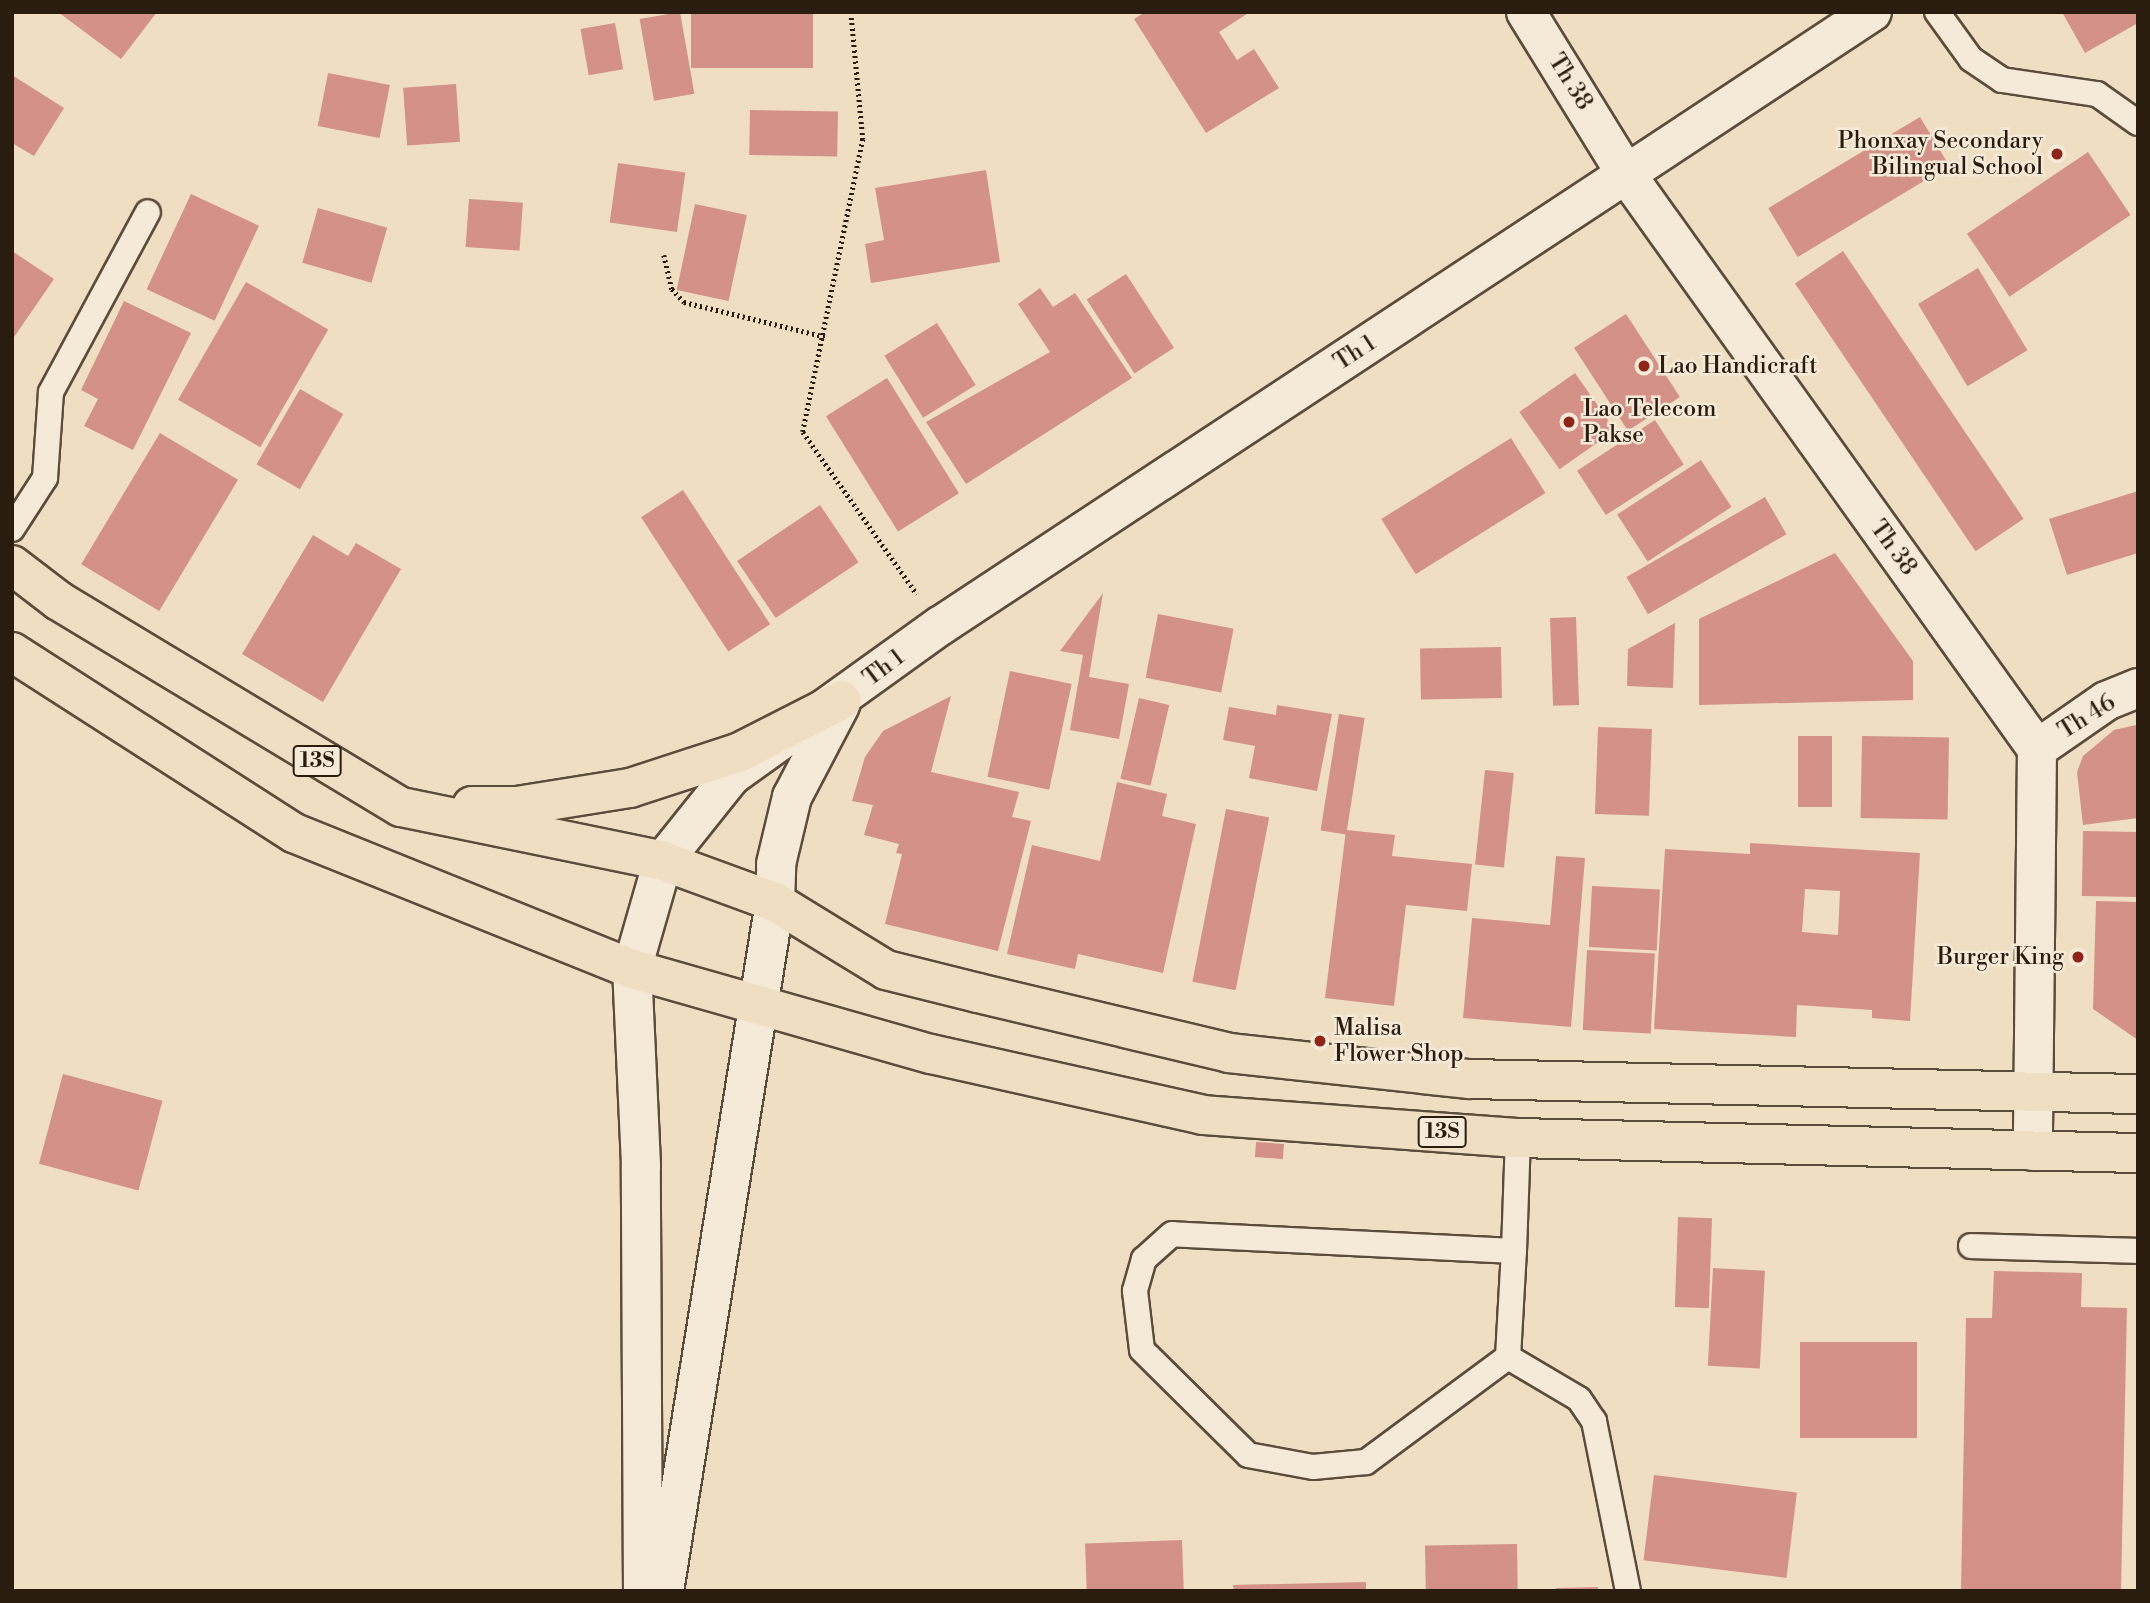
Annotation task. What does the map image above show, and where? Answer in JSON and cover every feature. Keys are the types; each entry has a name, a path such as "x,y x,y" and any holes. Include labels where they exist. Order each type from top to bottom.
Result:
{"highway":[{"name":"13S","path":"12,565 59,601 401,807 663,861 775,902 886,970 1229,1053 1470,1079 2138,1094"},
{"name":"13S","path":"12,652 294,834 632,969 758,1009 1203,1115 1518,1138 2138,1153"},
{"path":"401,807 517,806 631,788 740,752 842,700"}],"street":[{"name":"Th 38","path":"1526,12 1626,174 2037,749"},
{"name":"Th 1","path":"663,861 731,776 842,700 940,626 1872,12"},
{"name":"Th 46","path":"2037,749 2106,701 2138,688"},
{"name":"Th 1","path":"664,1591 775,902 776,864 792,797 842,700"},
{"path":"2033,1151 2037,749"},
{"path":"643,1591 642,1165 632,969 663,861"}],"lane":[{"path":"1937,12 1971,58 2002,80 2097,94 2138,123"},
{"path":"12,529 45,478 51,392 148,212"},
{"path":"1508,1357 1518,1138"},
{"path":"1508,1357 1366,1462 1272,1464 1229,1441 1142,1350 1135,1292 1144,1259 1172,1234 1514,1251"},
{"path":"1971,1246 2138,1251"},
{"path":"1508,1357 1579,1399 1594,1421 1628,1591"}],"path":[{"path":"851,12 863,139 827,337 803,432 940,626"},
{"path":"664,255 672,289 684,302 827,337"}],"building":[{"path":"58,12 157,12 121,59"},
{"path":"680,12 694,94 654,101 640,19"},
{"path":"691,12 813,12 813,68 691,68"},
{"path":"1145,12 1250,12 1219,32 1237,60 1254,49 1279,88 1206,133 1134,19"},
{"path":"2062,12 2138,12 2138,23 2085,53"},
{"path":"615,23 623,69 589,75 581,29"},
{"path":"328,73 390,85 380,138 318,126"},
{"path":"12,75 64,108 34,156 12,143"},
{"path":"456,84 460,142 407,146 403,88"},
{"path":"750,110 838,112 837,157 749,155"},
{"path":"1920,117 1949,166 1798,257 1768,208"},
{"path":"2088,152 2130,215 2009,297 1967,234"},
{"path":"618,163 685,172 677,232 610,222"},
{"path":"986,170 1000,262 871,283 865,244 884,240 875,188"},
{"path":"191,194 259,226 215,321 147,289"},
{"path":"469,199 523,203 520,251 466,247"},
{"path":"695,204 747,215 729,301 677,290"},
{"path":"318,208 387,228 371,283 302,263"},
{"path":"12,251 54,279 12,340"},
{"path":"1843,251 2024,519 1976,551 1795,283"},
{"path":"1978,268 2027,350 1967,386 1918,304"},
{"path":"1126,274 1174,348 1135,373 1087,300"},
{"path":"246,282 328,330 260,447 178,400"},
{"path":"1040,288 1053,307 1075,293 1132,378 966,484 926,422 1050,352 1018,304"},
{"path":"124,301 191,333 133,450 84,426 98,399 81,390"},
{"path":"1626,314 1680,397 1628,431 1574,348"},
{"path":"937,323 976,385 923,418 884,356"},
{"path":"1575,373 1615,430 1559,469 1519,412"},
{"path":"887,378 959,493 898,531 826,416"},
{"path":"300,389 343,414 300,489 256,464"},
{"path":"1655,420 1684,464 1606,515 1577,471"},
{"path":"160,433 238,480 159,611 81,564"},
{"path":"1511,438 1545,493 1416,574 1381,519"},
{"path":"1701,460 1731,507 1648,561 1617,514"},
{"path":"683,490 770,624 728,651 641,517"},
{"path":"2138,491 2138,553 2067,575 2049,519"},
{"path":"1765,497 1786,534 1648,614 1626,577"},
{"path":"820,505 859,562 776,618 737,561"},
{"path":"313,535 348,556 356,543 401,569 323,702 242,654"},
{"path":"1835,553 1913,661 1913,700 1699,705 1699,619"},
{"path":"1103,593 1089,677 1129,684 1119,739 1070,730 1083,655 1060,651"},
{"path":"1158,614 1234,629 1221,692 1146,678"},
{"path":"1576,617 1579,705 1553,706 1550,618"},
{"path":"1675,623 1673,688 1627,686 1628,649"},
{"path":"1501,647 1502,698 1421,699 1420,648"},
{"path":"1010,671 1072,684 1049,790 988,777"},
{"path":"951,696 931,772 1019,792 1012,817 1031,821 998,951 885,924 902,854 896,853 899,844 864,835 873,805 852,801 865,757 883,731"},
{"path":"1139,698 1169,705 1151,786 1120,779"},
{"path":"1277,705 1332,714 1317,791 1249,778 1255,746 1223,740 1229,707 1276,715"},
{"path":"1339,714 1365,718 1346,835 1321,831"},
{"path":"2136,725 2138,818 2083,825 2077,772 2083,756 2114,730"},
{"path":"1598,727 1652,729 1649,816 1595,814"},
{"path":"1798,736 1832,736 1832,807 1798,807"},
{"path":"1862,736 1949,738 1948,820 1861,818"},
{"path":"1485,770 1514,773 1504,868 1475,864"},
{"path":"1117,782 1167,794 1162,816 1196,824 1163,973 1078,954 1075,969 1007,954 1032,845 1100,861"},
{"path":"1226,809 1269,817 1236,990 1192,982"},
{"path":"1346,830 1395,835 1392,856 1472,864 1467,911 1406,905 1394,1006 1325,998"},
{"path":"2083,831 2138,832 2137,897 2082,896"},
{"path":"1750,843 1920,853 1910,1021 1872,1018 1872,1010 1797,1005 1796,1037 1654,1029 1665,849 1750,854","holes":["1805,889 1840,891 1838,935 1802,932"]},
{"path":"1556,856 1585,858 1571,1027 1463,1018 1472,918 1550,925"},
{"path":"1592,886 1660,890 1657,950 1589,947"},
{"path":"2096,901 2138,902 2138,1040 2093,1009"},
{"path":"1587,950 1655,954 1651,1033 1583,1030"},
{"path":"63,1074 162,1101 138,1190 39,1164"},
{"path":"1256,1142 1284,1144 1283,1159 1255,1157"},
{"path":"1678,1217 1712,1218 1709,1308 1675,1307"},
{"path":"1713,1268 1765,1271 1760,1369 1708,1366"},
{"path":"1994,1271 2082,1273 2081,1307 2127,1308 2121,1591 1961,1591 1966,1318 1992,1318"},
{"path":"1800,1342 1917,1342 1917,1438 1800,1438"},
{"path":"1654,1475 1797,1493 1786,1578 1644,1560"},
{"path":"1182,1540 1184,1591 1087,1591 1085,1543"},
{"path":"1517,1544 1518,1591 1426,1591 1425,1546"},
{"path":"1366,1582 1366,1591 1234,1591 1233,1585"},
{"path":"1598,1587 1598,1591 1556,1591 1556,1588"}],"place":[{"name":"Phonxay Secondary Bilingual School","path":"2057,154"},
{"name":"Lao Handicraft","path":"1644,366"},
{"name":"Lao Telecom Pakse","path":"1569,422"},
{"name":"Burger King","path":"2078,957"},
{"name":"Malisa Flower Shop","path":"1320,1041"}]}
